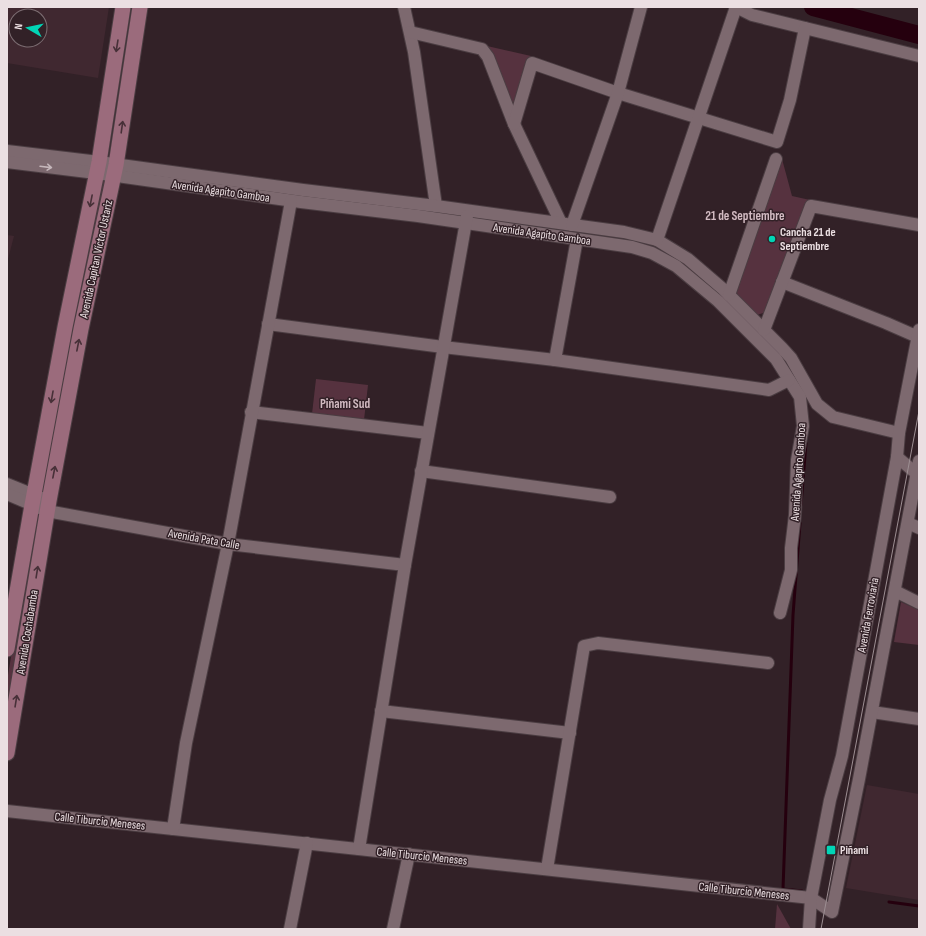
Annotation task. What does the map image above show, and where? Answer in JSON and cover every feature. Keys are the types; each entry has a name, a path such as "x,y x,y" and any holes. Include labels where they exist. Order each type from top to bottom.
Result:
{"main road":[{"name":"Avenida Capitan Víctor Ustariz","path":"33,500 65,327 97,168 123,7"},
{"name":"Avenida Capitan Víctor Ustariz","path":"48,506 81,329 115,170 140,7"},
{"name":"Avenida Cochabamba","path":"7,649 33,500"},
{"name":"Avenida Cochabamba","path":"7,753 48,506"}],"street":[{"path":"404,7 414,52 436,206"},
{"path":"567,224 618,93 641,7"},
{"path":"657,240 736,7 752,15 919,56"},
{"path":"514,124 532,63 618,93 777,142 790,100 805,28"},
{"path":"410,32 482,49 488,58 514,124 567,224"},
{"name":"Avenida Agapito Gamboa","path":"7,151 97,168"},
{"path":"729,295 776,159"},
{"name":"Avenida Agapito Gamboa","path":"7,162 97,168 436,206 467,217 577,239 632,247 652,253 676,266 718,301 776,359 800,397 803,426 797,460 791,570 780,613"},
{"name":"Avenida Agapito Gamboa","path":"115,170 291,201 467,217 567,224 624,232 657,240 688,259 723,289 782,348 791,358 817,404 833,417 900,433"},
{"path":"174,829 186,743 228,544 251,412 291,201"},
{"path":"764,330 811,206 919,226"},
{"path":"359,849 421,471 467,217"},
{"path":"555,360 577,239"},
{"path":"782,282 918,334"},
{"path":"268,324 555,360 769,390 790,380"},
{"name":"Avenida Ferroviaria","path":"809,929 811,898 830,800 842,756 918,334"},
{"path":"251,412 428,433"},
{"path":"897,457 917,474"},
{"name":"Avenida Ferroviaria","path":"832,912 895,591 913,526 919,461"},
{"path":"421,471 610,497"},
{"name":"Avenida Pata Calle","path":"7,484 33,500"},
{"name":"Avenida Pata Calle","path":"7,494 33,500 48,506 228,544 405,565"},
{"path":"895,591 919,603"},
{"path":"548,869 584,646 598,644 768,662"},
{"path":"381,711 570,733"},
{"path":"872,712 919,719"},
{"name":"Calle Tiburcio Meneses","path":"7,811 811,898 832,912"},
{"path":"290,929 307,843"},
{"path":"393,929 409,854"}],"shaded area":[{"path":"7,7 109,7 98,78 7,63"},
{"path":"487,46 531,56 514,107"},
{"path":"782,159 792,196 810,200 769,308 763,313 757,315 735,294"},
{"path":"101,180 106,181 47,487 41,486"},
{"path":"7,235 14,236 7,263"},
{"path":"316,379 368,385 364,420 312,414"},
{"path":"34,520 40,521 7,715 7,681"},
{"path":"901,602 919,610 919,645 894,642"},
{"path":"867,785 919,794 919,900 846,888"},
{"path":"777,904 791,929 775,929"}],"waterway":[{"path":"813,7 919,35"},
{"path":"318,198 331,200"},
{"path":"655,248 676,258 707,284"},
{"path":"801,505 806,443"},
{"path":"800,523 793,615 783,889 802,891"},
{"path":"889,902 919,906"}],"tram line":[{"path":"821,929 919,411"}],"place":[{"name":"Cancha 21 de Septiembre","path":"772,239"},
{"name":"Piñami","path":"831,850"}],"district":[{"name":"21 de Septiembre","path":"745,215"},
{"name":"Piñami Sud","path":"345,403"}]}
